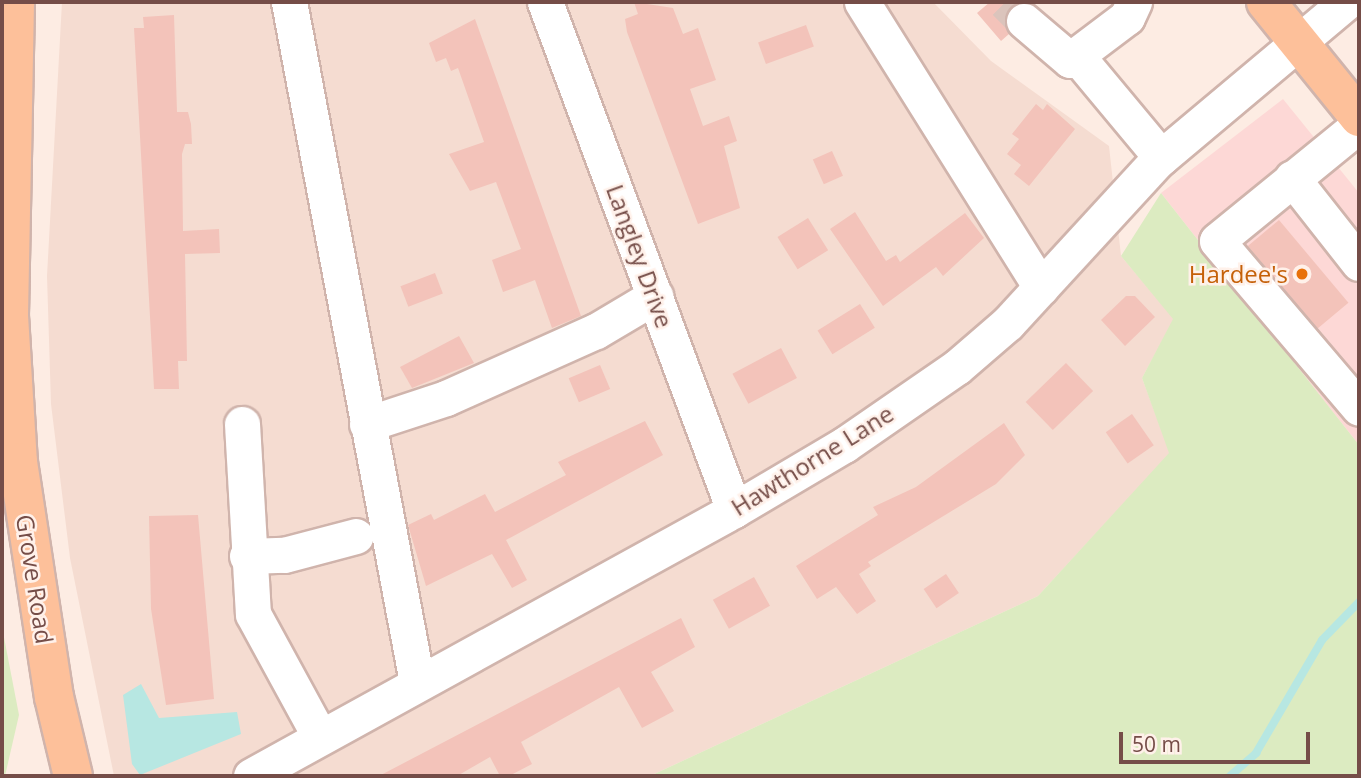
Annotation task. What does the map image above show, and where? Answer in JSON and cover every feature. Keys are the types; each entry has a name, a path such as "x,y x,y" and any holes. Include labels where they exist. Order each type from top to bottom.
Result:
{"main road":[{"name":"Grove Road","path":"15,2 8,260 18,462 49,669 73,776"},
{"path":"1266,2 1359,117"}],"street":[{"path":"289,2 417,682"},
{"name":"Langley Drive","path":"545,2 734,510"},
{"path":"862,2 1041,287"},
{"path":"1024,21 1053,51 1070,60 1127,17 1133,2"},
{"name":"Hawthorne Lane","path":"251,776 417,682 734,510 844,445 957,367 1041,287 1161,158 1300,44 1346,2"},
{"path":"1076,55 1161,158"},
{"path":"1359,125 1217,241 1359,408"},
{"path":"1292,178 1359,263"},
{"path":"367,424 446,398 596,331 655,296"},
{"path":"242,424 247,556 253,614 263,642 320,737"},
{"path":"247,556 284,555 356,536"}],"shaded area":[{"path":"62,2 933,2 991,61 1109,146 1121,256 1174,319 1142,378 1170,453 1038,596 650,776 114,776 70,558 51,404 47,276"},
{"path":"1283,99 1359,193 1359,445 1161,193"}],"green space":[{"path":"1161,193 1359,445 1359,776 650,776 1038,596 1169,453 1142,378 1173,319 1121,256"},
{"path":"2,627 19,715 5,776 2,776"}],"water":[{"path":"141,684 159,718 237,712 241,734 140,775 132,764 123,695"}],"building":[{"path":"634,2 673,8 683,34 698,28 716,80 690,89 703,126 729,116 737,141 724,146 740,208 698,224 627,32 625,19 638,14"},
{"path":"990,2 1020,2 1008,9 1009,34 1001,41 977,13"},
{"path":"174,15 177,112 188,112 192,144 185,144 182,154 183,231 219,229 220,253 185,254 187,361 178,361 179,389 154,389 134,28 144,28 143,17"},
{"path":"475,19 581,316 552,328 535,280 503,292 492,260 521,249 496,182 470,191 449,154 484,142 458,68 451,71 446,58 436,62 429,43"},
{"path":"806,25 814,47 766,64 758,42"},
{"path":"1036,104 1043,110 1047,104 1075,129 1029,186 1014,174 1021,165 1007,154 1019,139 1012,134"},
{"path":"832,151 843,176 824,184 813,160"},
{"path":"855,212 886,261 896,255 900,262 965,213 984,238 943,276 936,267 883,306 830,229"},
{"path":"808,218 828,250 798,269 777,237"},
{"path":"1279,220 1348,303 1317,329 1248,246"},
{"path":"435,273 443,294 408,307 400,286"},
{"path":"1126,296 1135,296 1155,317 1125,346 1101,320"},
{"path":"860,304 875,328 832,354 818,330"},
{"path":"459,336 474,363 412,388 400,367"},
{"path":"781,348 797,378 748,404 732,374"},
{"path":"1066,363 1093,391 1053,430 1026,402"},
{"path":"600,365 610,389 579,402 569,378"},
{"path":"1132,414 1154,445 1128,463 1106,432"},
{"path":"645,421 663,455 506,540 527,580 512,588 492,554 426,586 408,525 431,514 434,520 485,494 495,512 566,475 558,462"},
{"path":"1004,423 1025,455 996,484 868,562 871,566 859,574 876,601 857,614 836,587 817,599 796,566 878,515 873,507 916,487"},
{"path":"198,515 214,699 166,705 151,609 149,516"},
{"path":"946,574 959,593 936,608 924,589"},
{"path":"754,577 770,606 729,629 713,600"},
{"path":"681,618 695,647 651,672 674,711 642,728 619,687 521,742 532,764 509,776 500,776 490,757 457,776 379,776"}],"waterway":[{"path":"1230,776 1256,753 1322,640 1359,602"}],"tunnel":[{"path":"1005,2 1024,21"}],"place":[{"name":"Hardee's","path":"1302,274"}]}
